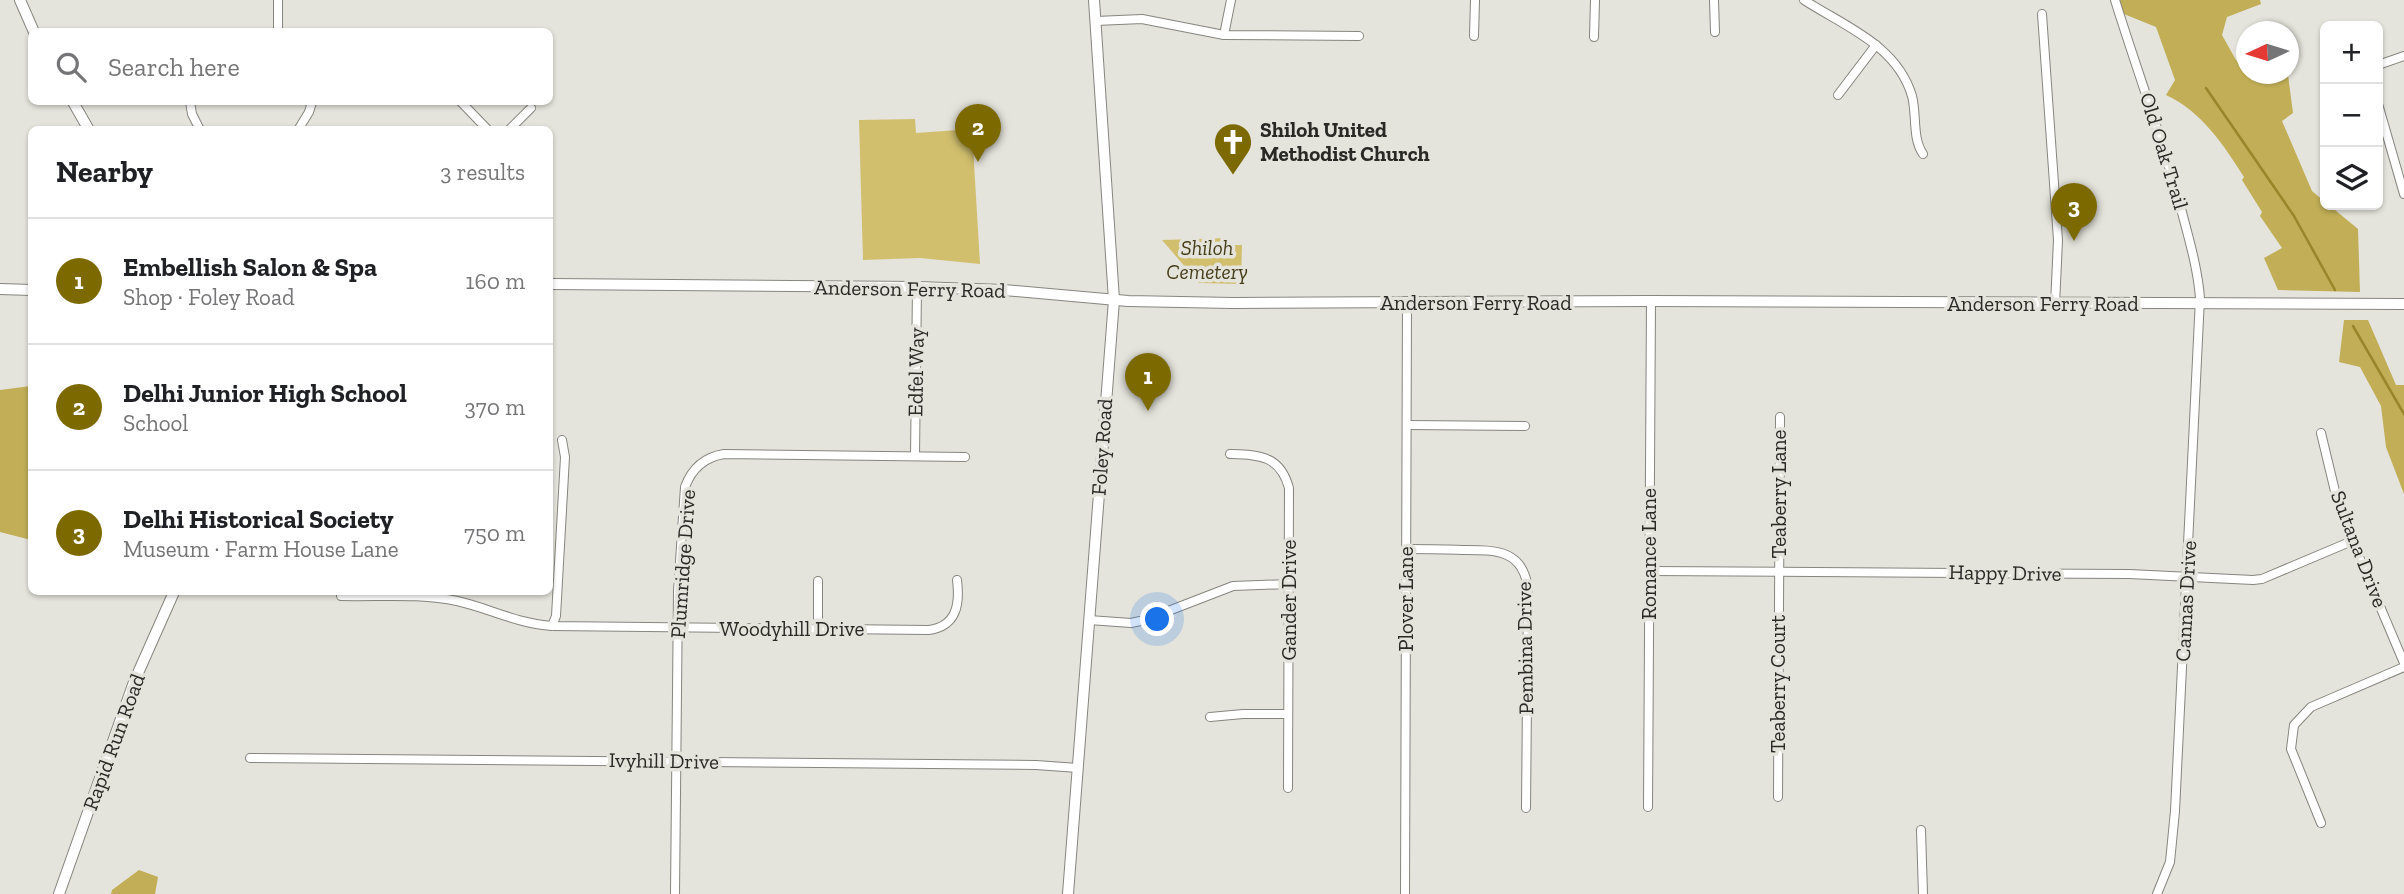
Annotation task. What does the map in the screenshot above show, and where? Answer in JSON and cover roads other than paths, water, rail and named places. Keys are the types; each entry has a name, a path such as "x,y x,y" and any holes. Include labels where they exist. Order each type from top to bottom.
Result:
{"street":[{"path":"20,0 32,28"},
{"path":"278,0 278,28"},
{"name":"Foley Road","path":"1068,894 1114,300 1094,0"},
{"path":"1224,35 1230,0"},
{"path":"1474,36 1475,0"},
{"path":"1594,37 1595,0"},
{"path":"1714,0 1714,32"},
{"path":"1804,0 1876,45 1892,60 1907,83 1915,110 1918,146 1923,154"},
{"name":"Old Oak Trail","path":"2115,0 2158,124 2177,191 2199,283 2200,304"},
{"path":"2042,14 2058,240 2055,304"},
{"path":"1096,21 1142,19 1224,35 1359,36"},
{"path":"1838,95 1876,45"},
{"path":"2383,63 2404,56"},
{"path":"75,105 87,126"},
{"path":"190,105 198,126"},
{"path":"301,126 311,105"},
{"path":"464,105 484,126"},
{"path":"513,126 531,108"},
{"path":"2383,121 2404,194"},
{"name":"Anderson Ferry Road","path":"553,284 917,287 1004,290 1114,300 2404,304"},
{"name":"Edfel Way","path":"915,456 917,287"},
{"path":"0,289 28,290"},
{"name":"Romance Lane","path":"1648,807 1651,301"},
{"name":"Plover Lane","path":"1405,894 1407,303"},
{"name":"Cannas Drive","path":"2157,894 2173,846 2200,304"},
{"name":"Teaberry Lane","path":"1779,571 1780,417"},
{"path":"1407,425 1525,426"},
{"name":"Sultana Drive","path":"2321,433 2340,512 2404,665"},
{"path":"552,626 556,616 565,457 562,440"},
{"name":"Plumridge Drive","path":"675,894 678,628 685,487 692,472 704,460 724,454 965,457"},
{"name":"Gander Drive","path":"1230,454 1264,457 1278,467 1287,480 1290,495 1288,788"},
{"name":"Happy Drive","path":"1649,571 2129,574 2262,579 2352,541"},
{"name":"Pembina Drive","path":"1406,549 1492,550 1515,560 1524,574 1528,590 1526,808"},
{"name":"Teaberry Court","path":"1778,797 1779,571"},
{"name":"Woodyhill Drive","path":"341,596 438,595 521,622 552,626 937,629 948,623 957,609 957,580"},
{"path":"818,581 818,629"},
{"path":"1089,620 1131,623 1233,586 1289,584"},
{"name":"Rapid Run Road","path":"59,894 134,682 173,595"},
{"path":"2321,823 2291,750 2294,725 2311,707 2404,665"},
{"path":"1210,717 1288,714"},
{"name":"Ivyhill Drive","path":"250,758 1036,765 1078,768"},
{"path":"1921,830 1923,894"}],"waterway":[{"path":"2206,88 2294,216 2335,290"},
{"path":"2353,326 2404,414"}],"place":[{"name":"Delhi Junior High School","path":"978,162"},
{"name":"Shiloh United Methodist Church","path":"1233,176"},
{"name":"Delhi Historical Society","path":"2074,241"},
{"name":"Embellish Salon & Spa","path":"1148,411"}],"park label":[{"name":"Shiloh Cemetery","path":"1207,260"}]}
